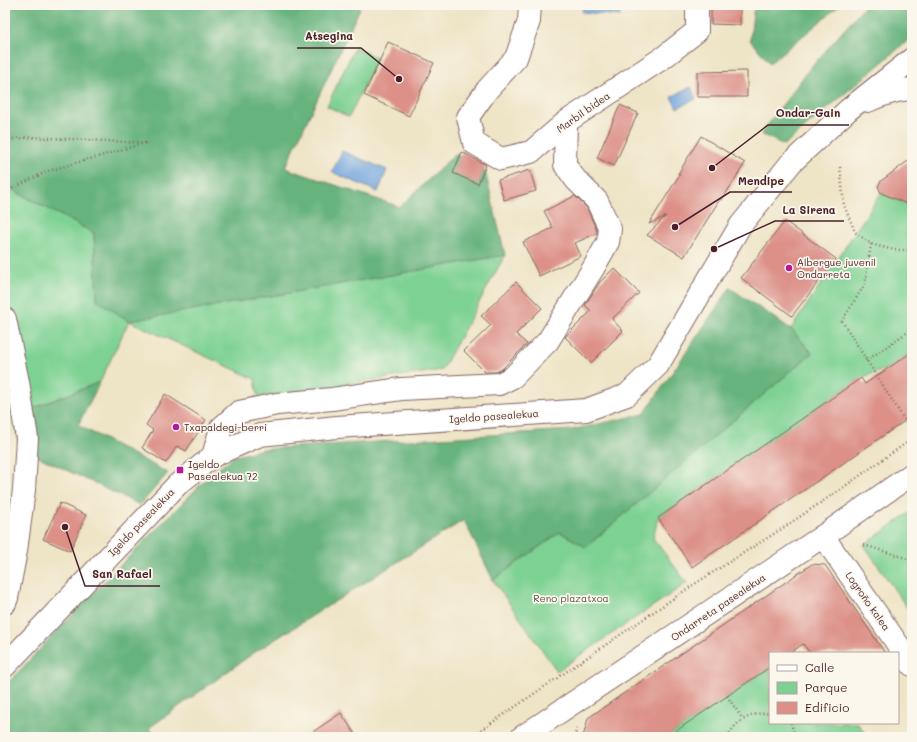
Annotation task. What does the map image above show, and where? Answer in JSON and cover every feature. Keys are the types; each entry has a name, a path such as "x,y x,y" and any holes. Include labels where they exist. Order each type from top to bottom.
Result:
{"street":[{"name":"Marbil bidea","path":"530,5 529,22 516,58 487,90 468,117 474,143 501,159 531,152 566,122 664,57 697,31 697,5"},
{"name":"Igeldo pasealekua","path":"5,666 177,485 213,456 260,434 337,427 586,410 627,395 658,365 740,226 791,163 848,110 912,59"},
{"path":"848,110 885,93 900,90 912,90"},
{"path":"213,456 222,428 239,412 276,404 332,399 402,389 499,384 513,377 548,340 608,242 610,229 596,201 576,180 565,165 566,122"},
{"path":"5,319 18,382 27,438 24,490 16,551 5,603"},
{"name":"Ondarreta pasealekua","path":"522,737 823,536 912,474"},
{"name":"Logroño kalea","path":"823,536 912,665"},
{"path":"550,737 549,730 555,715"}],"path":[{"path":"5,140 30,137 145,143 48,171 9,190 5,195"},
{"path":"840,167 844,204 855,232 871,244 894,250 912,250"},
{"path":"871,244 865,284 842,321 912,432"},
{"path":"866,360 912,328"},
{"path":"471,737 692,585 789,524 912,439"},
{"path":"864,545 912,560"},
{"path":"727,696 742,718"},
{"path":"728,737 729,733 742,718 765,712 769,713"},
{"path":"791,724 795,737"},
{"path":"574,737 578,725"}],"green space":[{"path":"5,5 356,5 360,8 285,168 400,207 455,154 485,171 505,255 129,321 97,300 94,233 5,186"},
{"path":"754,5 840,5 770,63 750,40"},
{"path":"866,5 912,5 912,37 784,145 761,134 807,72"},
{"path":"355,47 377,58 349,117 327,106"},
{"path":"5,186 94,233 97,299 129,321 100,382 31,409 20,448 5,377"},
{"name":"Reno plazatxoa","path":"881,193 912,206 912,352 886,369 861,378 658,518 653,538 687,583 557,671 493,580 560,532 586,547 812,353 791,329"},
{"path":"505,255 442,370 258,397 255,379 129,321"},
{"path":"730,288 791,329 812,353 586,547 560,532 493,580 464,520 252,654 149,728 154,737 5,737 5,686 93,593 208,477 233,457 263,449 571,430 644,414"},
{"path":"100,382 78,425 168,473 140,505 20,448 31,409"},
{"path":"912,511 912,615 864,545"},
{"path":"769,668 769,724 859,724 866,735 863,737 667,737"}],"water":[{"path":"583,5 621,5 620,16 582,12"},
{"path":"691,87 696,99 677,108 671,97"},
{"path":"342,151 387,170 378,192 332,172"}],"building":[{"path":"711,5 740,5 740,25 711,24"},
{"path":"388,42 434,63 409,116 364,95"},
{"path":"747,71 747,97 697,97 697,72"},
{"path":"620,105 638,113 614,166 597,158"},
{"path":"701,136 745,163 722,200 720,199 684,257 647,235 666,216 649,224 680,174 678,174"},
{"path":"462,152 486,165 478,184 453,173"},
{"path":"912,158 912,206 881,193 878,186 881,181"},
{"path":"530,170 536,191 504,200 498,180"},
{"path":"575,196 587,208 597,233 575,243 581,256 539,276 523,242 553,228 544,211"},
{"name":"Albergue juvenil Ondarreta","path":"785,221 836,259 792,316 741,278"},
{"path":"614,268 639,293 612,319 623,331 591,363 565,337 591,311 585,305 600,282"},
{"path":"516,282 542,308 516,334 527,344 502,369 496,372 485,372 464,351 491,325 481,316"},
{"path":"912,352 912,416 692,567 658,518 861,378 865,384"},
{"name":"Txapaldegi-berri","path":"165,394 206,420 186,451 177,446 166,463 142,448 153,430 146,425"},
{"path":"60,503 86,515 70,551 43,539"},
{"path":"812,564 825,565 884,652 809,652 803,644 791,652 769,652 769,668 667,737 583,737 588,718"},
{"path":"341,713 357,737 305,737"}],"place":[{"name":"Atsegina","path":"399,79"},
{"name":"Ondar-Gain","path":"712,168"},
{"name":"Mendipe","path":"675,227"},
{"name":"La Sirena","path":"714,249"},
{"name":"Albergue juvenil Ondarreta","path":"789,268"},
{"name":"Txapaldegi-berri","path":"176,427"},
{"name":"Igeldo Pasealekua 72","path":"180,470"},
{"name":"San Rafael","path":"65,527"}]}
